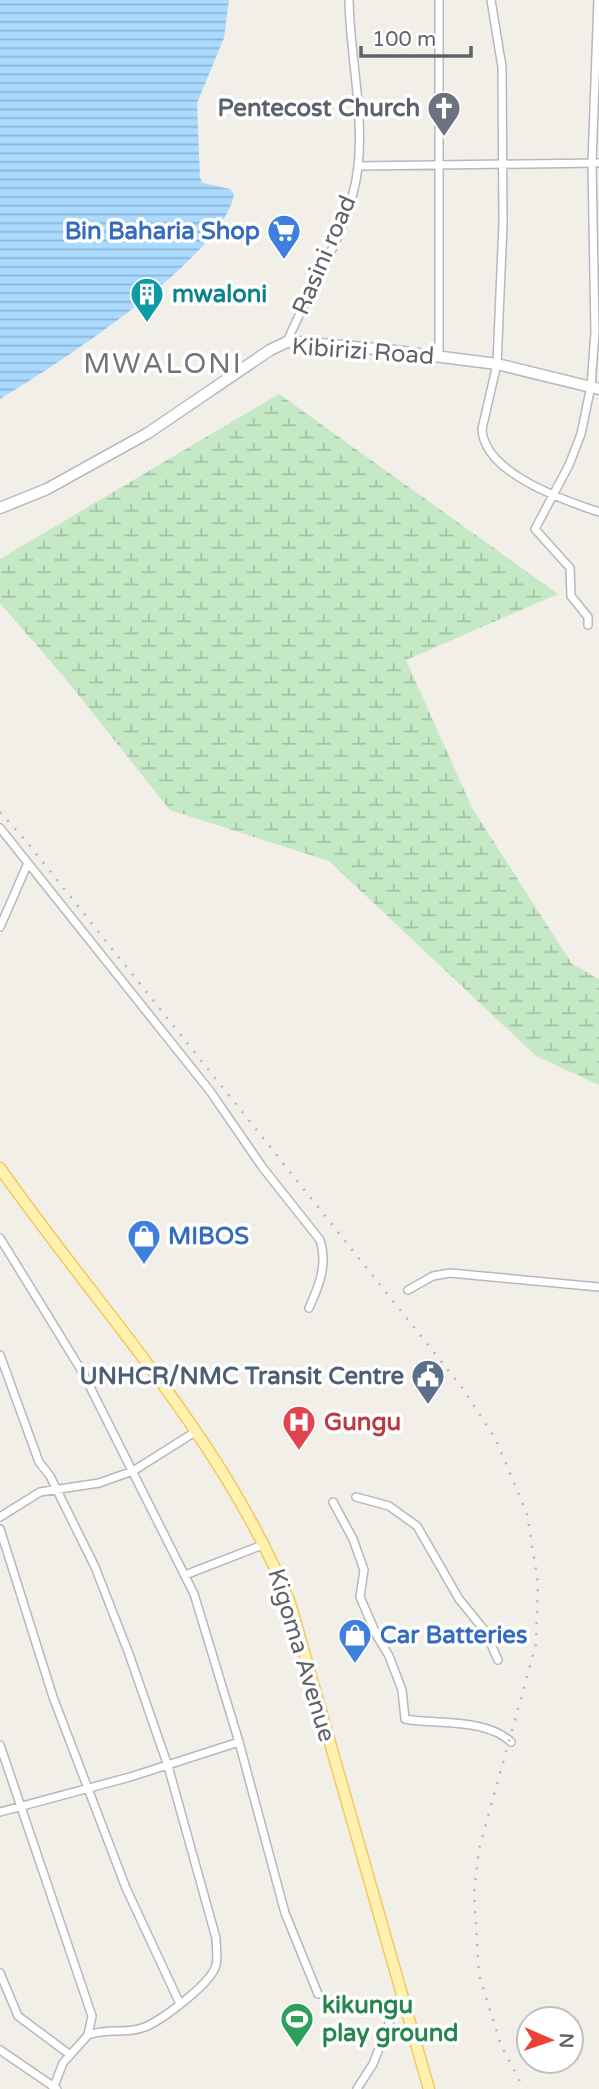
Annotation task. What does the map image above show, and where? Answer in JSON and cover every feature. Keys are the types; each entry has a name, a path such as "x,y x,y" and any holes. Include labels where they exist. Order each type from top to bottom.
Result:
{"main road":[{"name":"Kigoma Avenue","path":"0,1168 122,1328 195,1432 265,1544 294,1616 429,2089"}],"street":[{"name":"Rasini road","path":"287,342 338,232 358,166 349,0"},
{"path":"439,0 439,356"},
{"path":"491,0 502,67 503,165 497,364 482,429 486,448 525,481 554,496 599,512"},
{"path":"588,625 588,617 571,596 570,568 535,529 554,496 581,434 595,388 598,0"},
{"path":"358,166 596,163"},
{"name":"Kibirizi Road","path":"0,508 47,489 148,433 270,350 287,342 497,364 595,388"},
{"path":"0,828 210,1091 263,1168 320,1240 324,1251 322,1274 309,1308"},
{"path":"0,927 28,863"},
{"path":"0,1238 83,1373 185,1575 203,1618 285,1913 318,1994"},
{"path":"408,1290 433,1276 450,1273 599,1287"},
{"path":"0,1355 18,1397 39,1462 57,1492 114,1612 168,1766 216,1938 216,1967 209,1978 180,2004 141,2029 108,2029 88,2035 69,2054 55,2088 0,2050"},
{"path":"0,1517 30,1496 99,1483 132,1471 195,1432"},
{"path":"355,1497 389,1506 417,1526 459,1599 485,1631 498,1660"},
{"path":"333,1502 354,1539 364,1570 360,1597 377,1636 390,1656 402,1690 405,1719 427,1719 494,1729 510,1742"},
{"path":"0,1529 53,1697 90,1787 126,1888 180,2004"},
{"path":"185,1575 265,1544"},
{"path":"0,1812 168,1766 239,1742"},
{"path":"0,1745 91,2014 88,2035"},
{"path":"0,1973 18,2016 69,2054"},
{"path":"358,2089 373,2064 401,1993"}],"green space":[{"path":"279,394 558,594 406,660 472,808 572,964 599,979 599,1085 536,1056 329,861 170,810 64,677 0,603 0,559"}],"water":[{"path":"0,0 229,0 224,38 197,103 200,178 203,183 230,189 234,194 224,219 201,248 171,277 96,336 0,399"}],"railway":[{"path":"0,812 26,841 464,1390 496,1440 527,1514 538,1583 536,1644 479,1849 474,1893 479,1975 501,2045 524,2089"}],"place":[{"name":"Pentecost Church","path":"444,138"},
{"name":"Bin Baharia Shop","path":"284,261"},
{"name":"mwaloni","path":"147,324"},
{"name":"MIBOS","path":"144,1266"},
{"name":"UNHCR/NMC Transit Centre","path":"428,1406"},
{"name":"Gungu","path":"299,1452"},
{"name":"Car Batteries","path":"355,1665"},
{"name":"kikungu play ground","path":"297,2049"}],"district":[{"name":"MWALONI","path":"163,363"}]}
